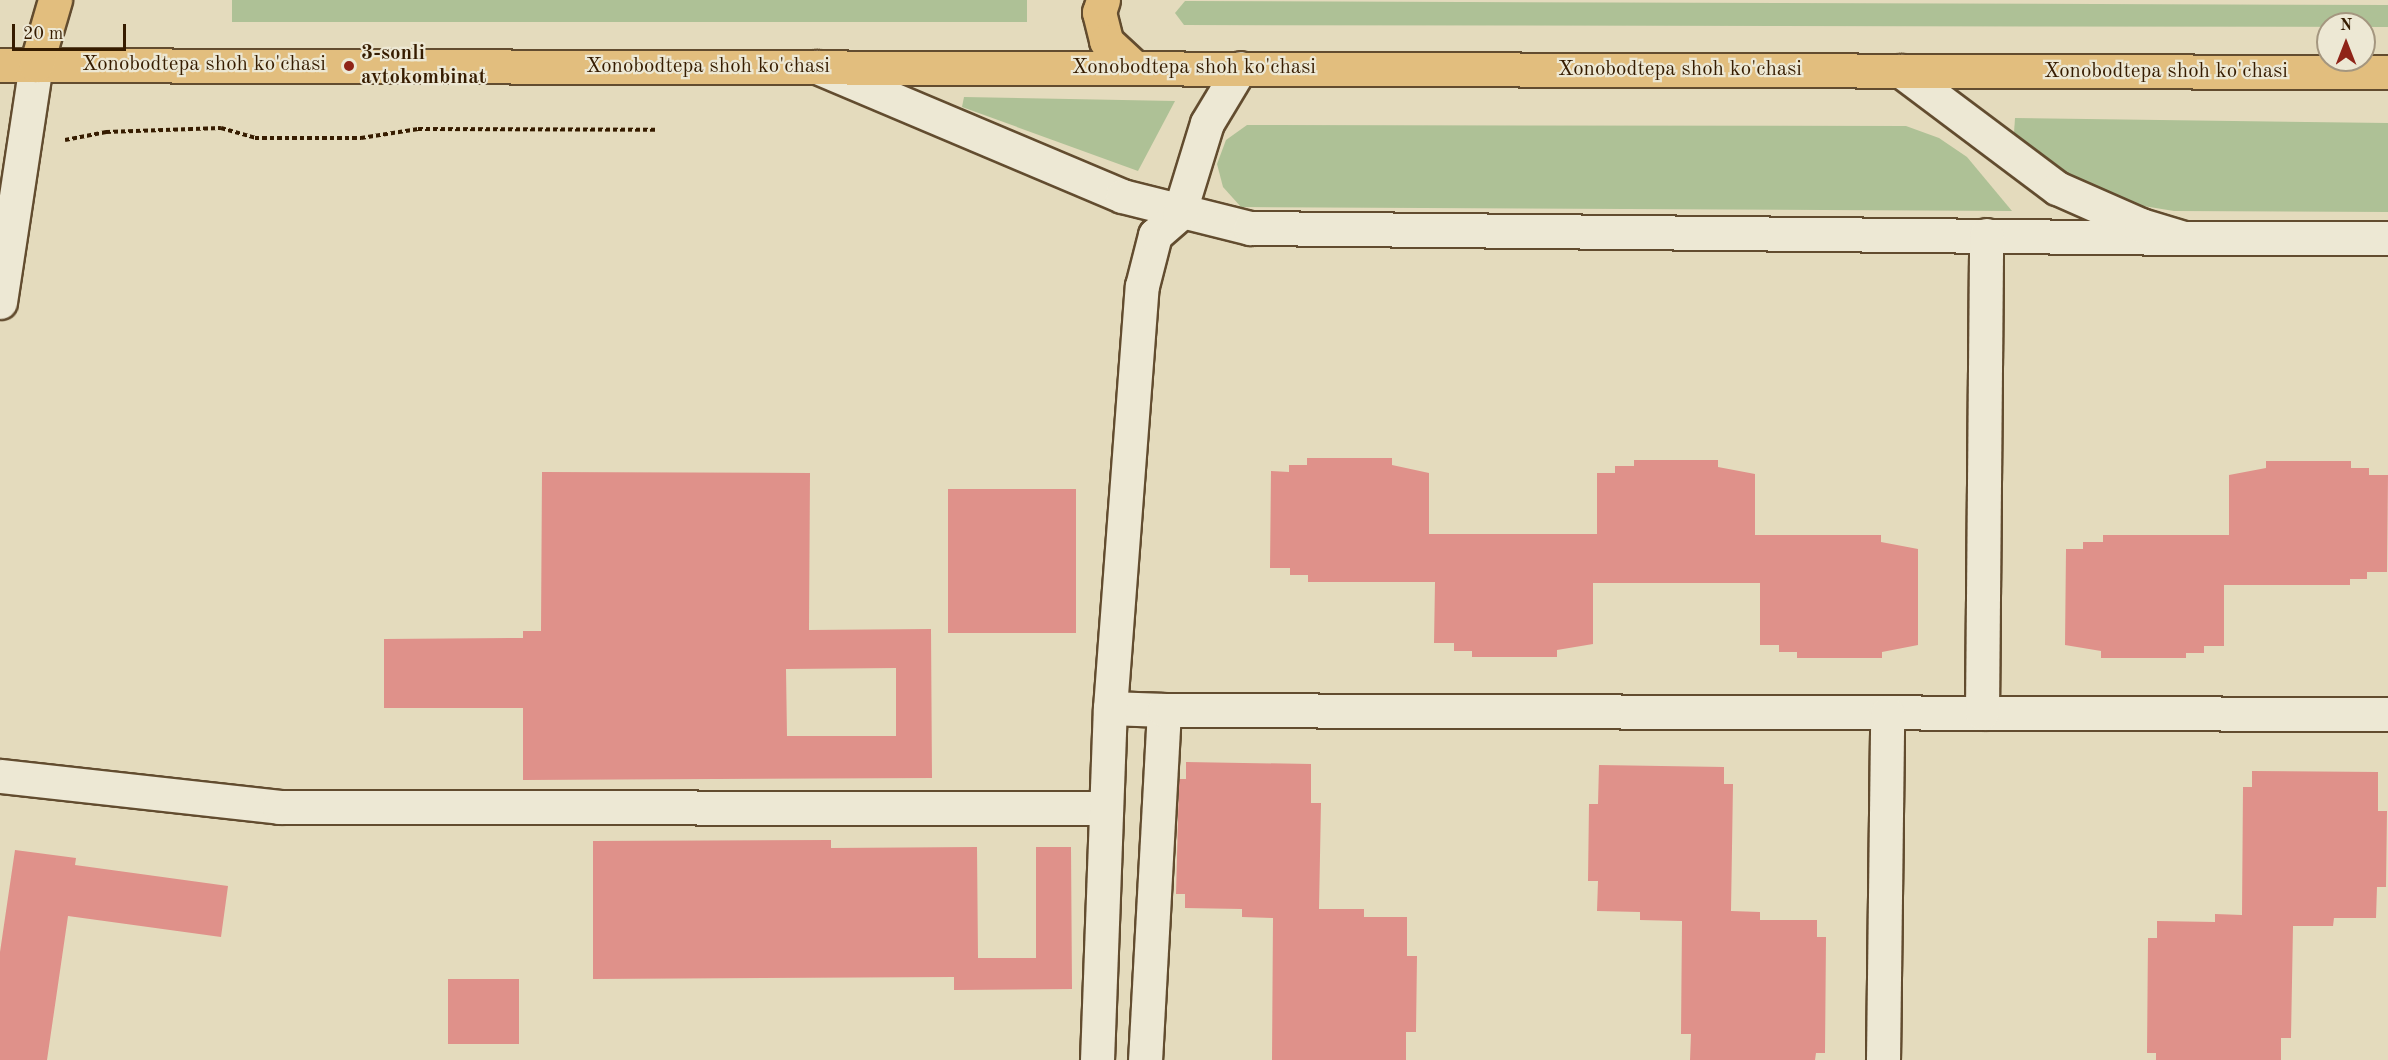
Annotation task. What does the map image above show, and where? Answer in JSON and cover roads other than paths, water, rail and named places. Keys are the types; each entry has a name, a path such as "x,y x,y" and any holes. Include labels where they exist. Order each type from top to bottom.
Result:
{"highway":[{"path":"32,0 36,65"},
{"path":"36,65 55,0"},
{"path":"1102,0 1100,20 1106,41 1134,67"},
{"name":"Xonobodtepa shoh ko'chasi","path":"0,65 2388,72"}],"street":[{"path":"0,302 36,65"},
{"path":"817,67 1122,196 1179,214 1250,228 2388,238"},
{"path":"1097,1060 1110,708 1142,286 1155,235 1179,214 1207,123 1240,68"},
{"path":"1901,71 2057,188 2184,238"},
{"path":"1982,713 1986,235"},
{"path":"1110,708 2388,714"},
{"path":"1145,1060 1164,710"},
{"path":"1882,1060 1887,713"},
{"path":"0,776 279,807 1106,808"}],"place":[{"name":"3-sonli avtokombinat","path":"349,66"}]}
